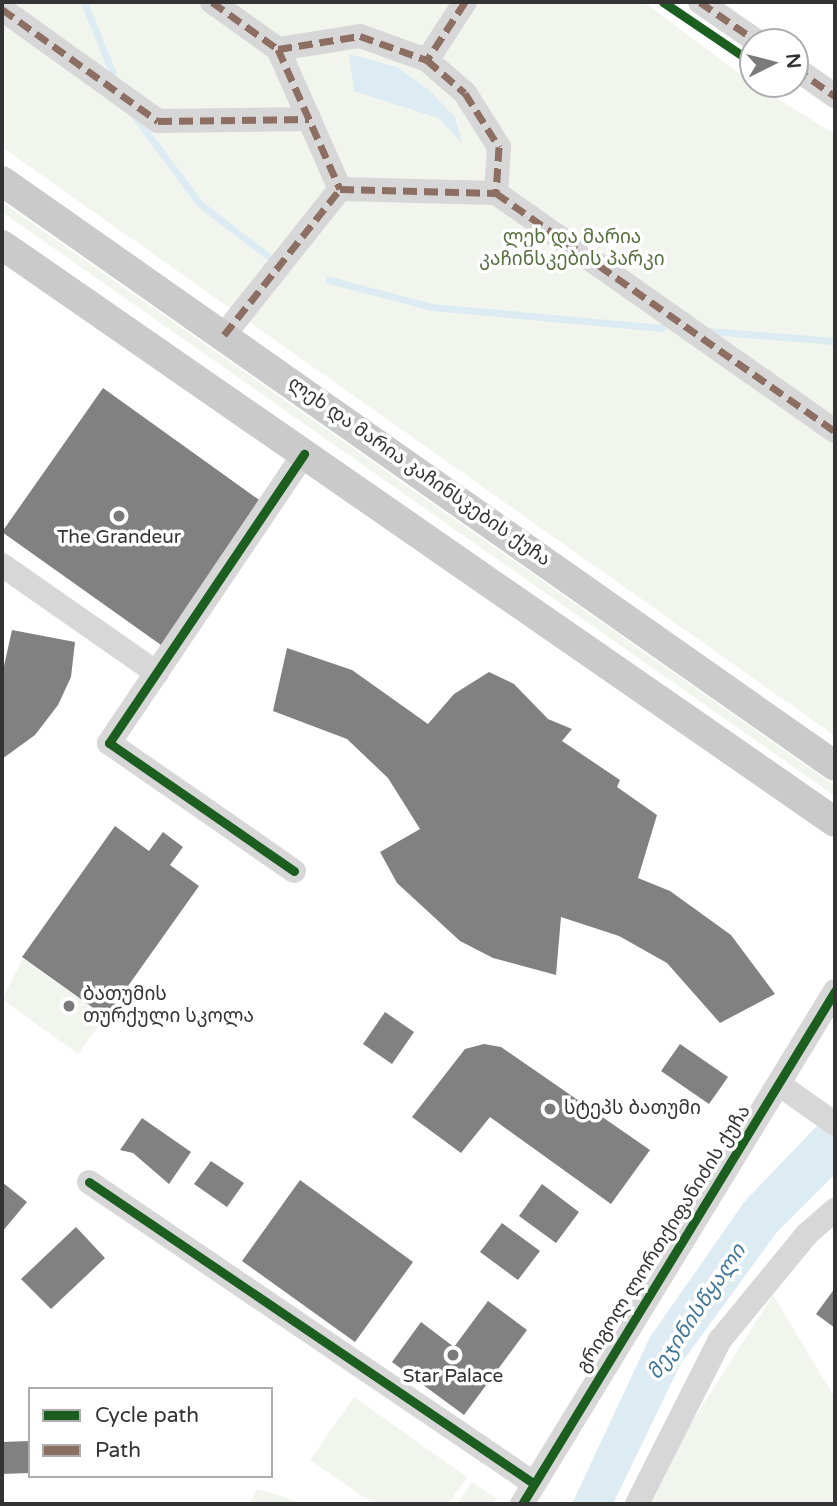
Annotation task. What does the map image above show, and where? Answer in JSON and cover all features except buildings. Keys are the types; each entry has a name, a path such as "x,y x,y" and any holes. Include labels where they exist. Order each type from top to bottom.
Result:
{"main road":[{"name":"ლეხ და მარია კაჩინსკების ქუჩა","path":"2,181 835,766"},
{"path":"2,244 835,822"}],"street":[{"path":"212,2 278,49 340,189"},
{"path":"427,60 465,2"},
{"path":"700,2 739,29"},
{"path":"2,9 158,121 309,119"},
{"path":"278,49 360,36 427,60 465,93 499,147 496,193"},
{"path":"809,78 835,96"},
{"path":"340,189 496,193 835,431"},
{"path":"224,335 340,189"},
{"path":"294,871 108,743 304,454"},
{"path":"2,565 157,673"},
{"name":"გრიგოლ ლორთქიფანიძის ქუჩა","path":"522,1504 835,991"},
{"path":"780,1085 809,1100 835,1124"},
{"path":"89,1182 533,1483"},
{"path":"637,1504 720,1340 807,1234 835,1210"}],"green space":[{"name":"ლეხ და მარია კაჩინსკების პარკი","path":"2,2 644,2 739,73 739,98 776,98 835,134 835,736 2,147"},
{"path":"2,202 835,786 835,796 2,212"},
{"path":"23,959 105,1017 78,1054 2,999"},
{"path":"773,1295 835,1398 835,1504 650,1504 688,1428"},
{"path":"354,1397 467,1477 448,1504 374,1504 310,1460"},
{"path":"472,1482 496,1498 492,1504 457,1504"},
{"path":"257,1489 284,1497 301,1504 249,1504"}],"water":[{"path":"349,54 397,67 428,89 455,117 462,143 438,118 354,91"},
{"name":"მეჯინისწყალი","path":"835,1107 835,1174 777,1232 680,1365 613,1504 572,1504 650,1337 745,1201"}],"waterway":[{"path":"84,2 113,74"},
{"path":"133,114 200,204 269,257"},
{"path":"329,280 432,307 662,328"},
{"path":"708,331 835,341"}],"marked path":[{"path":"212,2 278,49 340,189"},
{"path":"465,2 427,60 465,93 499,147 496,193 835,431"},
{"path":"700,2 739,29"},
{"path":"2,9 158,121 309,119"},
{"path":"278,49 360,36 427,60"},
{"path":"809,78 835,96"},
{"path":"224,335 340,189 496,193"}],"cycle path":[{"path":"663,2 739,54"},
{"path":"294,871 109,743 304,454"},
{"path":"522,1504 835,991"},
{"path":"89,1182 533,1483"}],"place":[{"name":"The Grandeur","path":"119,516"},
{"name":"ბათუმის თურქული სკოლა","path":"69,1006"},
{"name":"სტეპს ბათუმი","path":"550,1109"},
{"name":"Star Palace","path":"453,1355"}]}
